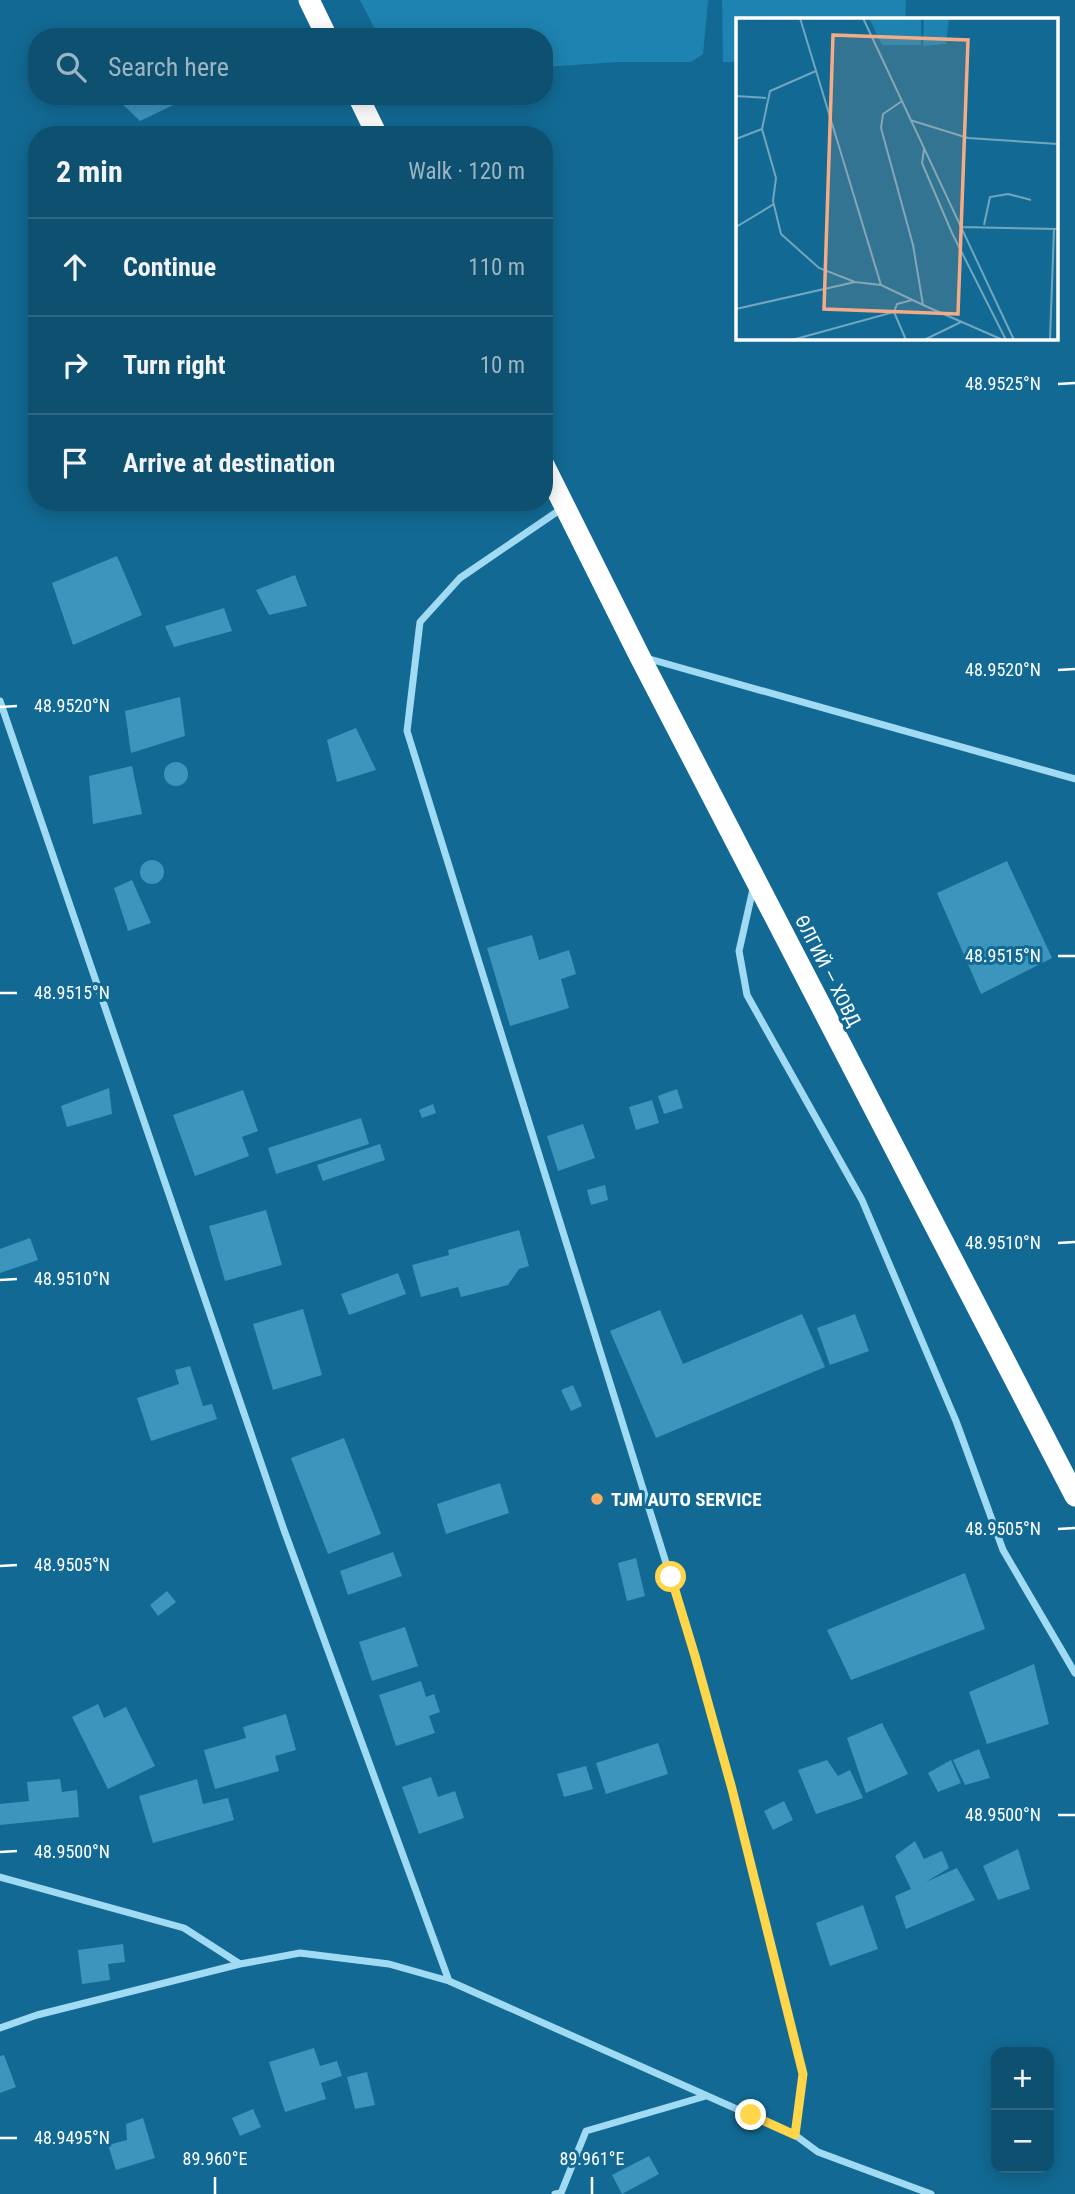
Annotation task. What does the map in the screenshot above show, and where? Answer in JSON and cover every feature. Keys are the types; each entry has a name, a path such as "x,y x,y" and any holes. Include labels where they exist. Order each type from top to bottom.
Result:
{"highway":[{"path":"309,0 323,28"},
{"path":"362,105 373,126"},
{"name":"ӨЛГИЙ — ХОВД","path":"553,483 639,656 1075,1495"}],"street":[{"path":"565,506 460,578 421,622 407,731 695,1656 732,1789 803,2074 795,2135"},
{"path":"639,656 1075,779"},
{"path":"0,701 284,1530 449,1981"},
{"path":"755,879 739,951 747,995 862,1200 956,1421 1003,1550 1075,1673"},
{"path":"0,1877 184,1928 240,1964"},
{"path":"0,2028 37,2015 240,1964 300,1953 388,1965 449,1981 795,2135 818,2152 931,2194"},
{"path":"559,2194 586,2131 707,2095"}],"shaded area":[{"path":"360,0 708,0 703,54 691,62 618,62 553,66 553,28 374,28"},
{"path":"722,0 906,0 905,18 736,18 736,62 723,62"}],"building":[{"path":"123,105 173,105 140,121"},
{"path":"117,556 142,615 73,645 52,583"},
{"path":"295,575 307,606 269,615 256,590"},
{"path":"224,608 232,631 174,647 165,626"},
{"path":"180,697 185,736 131,753 125,711"},
{"path":"356,728 376,770 337,782 327,740"},
{"path":"176,762 184,766 188,774 184,782 176,786 168,782 164,774 168,766"},
{"path":"132,766 142,814 93,824 89,776"},
{"path":"152,860 160,864 164,872 160,880 152,884 144,880 140,872 144,864"},
{"path":"1007,861 1052,958 981,994 937,893"},
{"path":"132,880 151,923 128,931 114,888"},
{"path":"532,935 539,960 569,950 576,974 561,979 569,1008 510,1026 487,948"},
{"path":"109,1088 112,1114 67,1127 61,1106"},
{"path":"677,1089 683,1108 664,1114 658,1096"},
{"path":"243,1090 258,1131 242,1137 249,1156 195,1176 173,1115"},
{"path":"652,1100 659,1123 636,1130 629,1107"},
{"path":"433,1104 436,1113 422,1118 419,1110"},
{"path":"361,1118 369,1144 276,1174 268,1148"},
{"path":"583,1124 595,1158 558,1171 547,1136"},
{"path":"380,1144 385,1160 323,1181 317,1165"},
{"path":"605,1185 608,1200 591,1205 587,1190"},
{"path":"266,1210 282,1265 225,1281 209,1226"},
{"path":"519,1230 529,1266 519,1269 508,1285 461,1297 458,1287 421,1297 412,1265 449,1255 448,1250"},
{"path":"30,1238 38,1260 0,1273 0,1249"},
{"path":"398,1273 406,1294 349,1315 341,1294"},
{"path":"303,1309 322,1375 273,1390 253,1324"},
{"path":"660,1310 683,1364 802,1314 825,1367 656,1438 610,1331"},
{"path":"855,1314 869,1351 830,1365 817,1328"},
{"path":"190,1366 203,1406 212,1404 217,1419 151,1441 137,1398 179,1384 175,1370"},
{"path":"573,1385 582,1406 571,1411 561,1390"},
{"path":"344,1438 381,1534 328,1554 291,1458"},
{"path":"500,1483 509,1513 446,1534 437,1504"},
{"path":"393,1552 402,1576 348,1595 340,1571"},
{"path":"636,1558 645,1596 627,1601 618,1563"},
{"path":"965,1573 985,1629 851,1680 827,1630"},
{"path":"167,1591 176,1602 158,1616 150,1605"},
{"path":"405,1627 418,1666 372,1681 359,1642"},
{"path":"1034,1664 1049,1724 987,1744 969,1692"},
{"path":"421,1681 426,1697 434,1694 440,1712 429,1716 435,1733 396,1746 379,1695"},
{"path":"98,1704 104,1718 126,1707 155,1766 108,1789 72,1717"},
{"path":"286,1714 296,1750 275,1756 279,1771 215,1789 204,1750 246,1738 243,1727"},
{"path":"882,1723 908,1774 866,1793 847,1738"},
{"path":"658,1743 668,1774 606,1794 596,1763"},
{"path":"979,1749 990,1778 965,1785 953,1760"},
{"path":"827,1760 838,1776 850,1770 863,1798 816,1814 798,1770"},
{"path":"951,1760 961,1783 938,1792 928,1773"},
{"path":"586,1766 593,1789 564,1797 557,1774"},
{"path":"431,1777 438,1797 455,1791 464,1818 419,1834 402,1787"},
{"path":"60,1779 62,1792 77,1790 79,1817 0,1825 0,1804 29,1801 27,1782"},
{"path":"197,1779 203,1804 228,1798 234,1820 153,1843 139,1796"},
{"path":"784,1801 793,1820 773,1830 764,1811"},
{"path":"915,1841 924,1859 942,1851 949,1868 926,1882 957,1868 975,1900 906,1929 895,1896 911,1889 895,1856"},
{"path":"1018,1849 1030,1889 998,1900 983,1866"},
{"path":"863,1905 878,1949 830,1966 816,1923"},
{"path":"123,1944 125,1962 108,1964 110,1980 82,1984 78,1950"},
{"path":"314,2048 320,2066 337,2061 342,2076 321,2083 326,2099 285,2112 269,2062"},
{"path":"4,2055 16,2087 0,2093 0,2056"},
{"path":"367,2072 375,2105 355,2109 347,2077"},
{"path":"253,2109 261,2127 240,2136 232,2118"},
{"path":"143,2118 155,2158 116,2170 108,2145 127,2140 126,2124"},
{"path":"649,2156 659,2174 622,2194 612,2175"}],"place":[{"name":"TJM AUTO SERVICE","path":"597,1499"}],"route":[{"path":"671,1577 732,1789 803,2074 795,2135 751,2115"}]}
